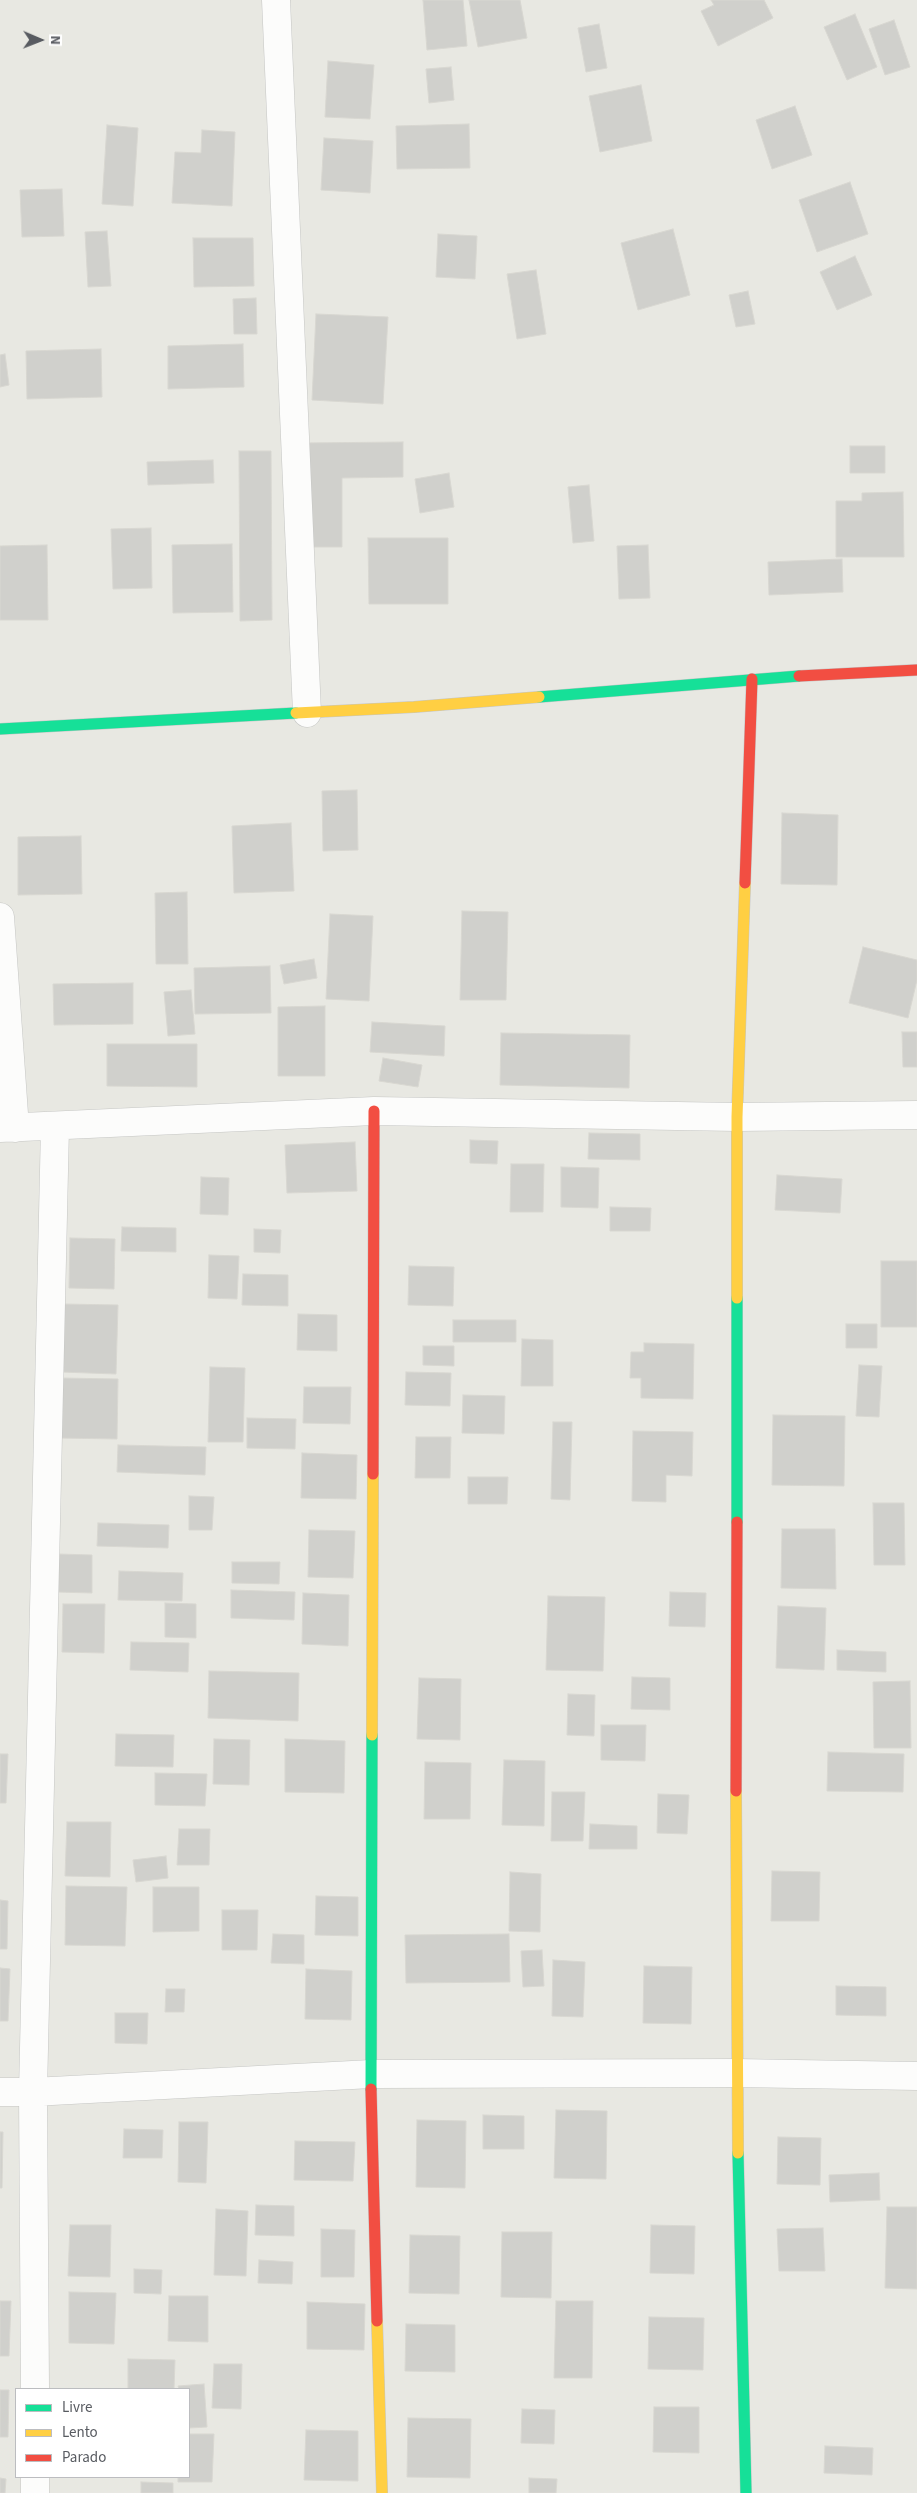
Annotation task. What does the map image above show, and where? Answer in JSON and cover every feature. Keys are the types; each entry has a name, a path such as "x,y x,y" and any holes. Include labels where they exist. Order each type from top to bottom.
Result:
{"street":[{"path":"276,0 307,714"},
{"path":"0,729 307,714 752,679 917,670"},
{"path":"746,2493 736,2073 738,1117 752,679"},
{"path":"0,917 7,1128 374,1111 738,1117 917,1115"},
{"path":"374,1111 371,2074 382,2493"},
{"path":"35,2388 33,2092 55,1126"},
{"path":"0,2092 33,2092 371,2074 736,2073 917,2076"},
{"path":"35,2478 35,2493"}],"building":[{"path":"423,0 463,0 467,46 427,50"},
{"path":"469,0 520,0 527,38 478,47"},
{"path":"711,0 764,0 773,18 718,46 701,11 714,5"},
{"path":"855,14 877,67 847,80 824,27"},
{"path":"894,20 910,67 885,75 869,29"},
{"path":"599,24 607,68 586,72 578,28"},
{"path":"328,61 374,65 370,119 325,117"},
{"path":"451,67 454,100 429,103 426,69"},
{"path":"641,85 652,141 600,152 589,96"},
{"path":"795,106 812,155 772,169 756,120"},
{"path":"469,124 470,168 397,169 396,126"},
{"path":"107,125 138,128 133,206 102,204"},
{"path":"202,130 235,132 232,206 172,203 175,152 201,153"},
{"path":"324,138 373,141 370,193 321,190"},
{"path":"850,182 868,234 817,252 799,200"},
{"path":"62,189 64,236 22,237 20,190"},
{"path":"673,229 690,295 638,310 621,243"},
{"path":"107,231 111,286 88,287 85,232"},
{"path":"438,234 477,236 475,279 436,277"},
{"path":"193,238 253,238 254,286 194,287"},
{"path":"855,256 872,295 837,310 820,272"},
{"path":"536,270 546,334 517,339 507,274"},
{"path":"748,291 755,324 736,327 729,295"},
{"path":"256,298 257,334 234,334 233,299"},
{"path":"316,314 388,317 383,404 312,400"},
{"path":"243,344 244,387 168,389 168,346"},
{"path":"101,349 102,397 27,399 26,351"},
{"path":"5,354 9,385 0,387 0,355"},
{"path":"403,442 403,477 342,478 342,547 304,547 303,443"},
{"path":"850,446 885,446 885,473 850,473"},
{"path":"239,451 271,451 272,620 240,621"},
{"path":"213,460 214,483 148,485 147,462"},
{"path":"449,473 454,507 420,513 415,479"},
{"path":"589,485 594,541 573,543 568,487"},
{"path":"903,492 904,557 836,557 836,501 862,501 862,493"},
{"path":"151,528 152,588 113,589 111,529"},
{"path":"368,538 448,538 448,604 369,604"},
{"path":"232,544 233,612 173,613 172,545"},
{"path":"47,545 48,620 0,620 0,546"},
{"path":"648,545 650,598 619,599 617,546"},
{"path":"842,559 843,592 769,595 768,562"},
{"path":"357,790 358,850 323,851 322,791"},
{"path":"782,813 838,815 837,885 781,884"},
{"path":"291,823 294,891 234,893 232,826"},
{"path":"81,836 82,894 18,895 18,837"},
{"path":"187,892 188,964 156,964 155,893"},
{"path":"462,911 508,912 506,1000 460,1000"},
{"path":"330,914 373,916 369,1001 326,999"},
{"path":"863,947 917,960 917,980 908,1018 849,1003"},
{"path":"314,959 317,978 284,984 280,965"},
{"path":"270,966 271,1013 195,1014 194,968"},
{"path":"133,983 133,1024 54,1025 53,984"},
{"path":"191,990 195,1034 168,1036 164,992"},
{"path":"325,1006 325,1076 278,1076 278,1007"},
{"path":"372,1022 445,1026 444,1056 370,1052"},
{"path":"902,1032 917,1032 917,1067 903,1067"},
{"path":"501,1033 630,1035 629,1088 500,1085"},
{"path":"107,1044 197,1044 197,1087 107,1086"},
{"path":"383,1058 422,1065 418,1087 379,1081"},
{"path":"589,1133 640,1134 640,1160 588,1159"},
{"path":"470,1140 498,1141 497,1164 470,1163"},
{"path":"355,1142 357,1191 287,1193 285,1145"},
{"path":"511,1164 544,1164 543,1212 510,1212"},
{"path":"561,1167 599,1168 598,1208 561,1207"},
{"path":"777,1175 842,1179 840,1213 775,1210"},
{"path":"201,1177 229,1178 228,1215 200,1214"},
{"path":"610,1207 651,1208 650,1231 610,1231"},
{"path":"122,1227 176,1228 176,1252 121,1251"},
{"path":"254,1229 281,1230 280,1253 254,1252"},
{"path":"70,1238 115,1239 114,1289 69,1288"},
{"path":"209,1255 239,1256 237,1299 208,1298"},
{"path":"881,1261 917,1261 917,1327 881,1327"},
{"path":"409,1266 454,1267 453,1306 408,1305"},
{"path":"243,1274 288,1275 288,1306 242,1305"},
{"path":"62,1304 118,1305 116,1374 61,1372"},
{"path":"298,1314 337,1315 337,1351 297,1350"},
{"path":"453,1320 516,1320 516,1342 453,1342"},
{"path":"846,1324 877,1324 877,1348 846,1348"},
{"path":"522,1339 553,1340 553,1386 521,1386"},
{"path":"644,1343 694,1344 693,1399 641,1398 641,1378 630,1378 631,1352 644,1352"},
{"path":"423,1346 454,1346 454,1366 423,1365"},
{"path":"859,1365 882,1366 879,1417 856,1416"},
{"path":"210,1367 245,1368 243,1442 208,1442"},
{"path":"406,1372 451,1373 450,1406 405,1405"},
{"path":"60,1378 118,1379 117,1439 59,1438"},
{"path":"304,1387 351,1387 350,1424 303,1423"},
{"path":"463,1395 505,1396 504,1434 462,1433"},
{"path":"773,1415 845,1416 844,1486 772,1485"},
{"path":"247,1418 296,1419 295,1449 247,1448"},
{"path":"553,1422 572,1422 570,1500 551,1499"},
{"path":"633,1431 693,1432 692,1476 666,1475 666,1502 632,1501"},
{"path":"416,1437 451,1437 450,1478 415,1478"},
{"path":"118,1445 206,1447 205,1475 117,1472"},
{"path":"302,1453 357,1455 356,1499 301,1498"},
{"path":"468,1477 508,1477 507,1504 468,1504"},
{"path":"189,1496 214,1497 212,1530 189,1530"},
{"path":"873,1503 904,1503 905,1565 874,1565"},
{"path":"98,1523 169,1525 168,1548 97,1546"},
{"path":"782,1529 835,1529 836,1589 781,1588"},
{"path":"309,1530 355,1531 353,1578 308,1577"},
{"path":"58,1554 92,1555 92,1593 57,1592"},
{"path":"232,1562 280,1562 279,1584 232,1583"},
{"path":"119,1571 183,1573 182,1601 118,1600"},
{"path":"231,1590 295,1592 294,1620 231,1618"},
{"path":"670,1592 706,1593 705,1627 669,1626"},
{"path":"303,1593 349,1595 348,1646 302,1644"},
{"path":"548,1596 605,1597 603,1671 546,1670"},
{"path":"165,1603 196,1604 196,1638 165,1637"},
{"path":"63,1604 105,1604 104,1653 62,1652"},
{"path":"778,1606 826,1608 824,1670 776,1668"},
{"path":"131,1642 189,1643 188,1672 130,1670"},
{"path":"837,1650 886,1652 886,1672 837,1670"},
{"path":"209,1671 299,1673 298,1721 208,1718"},
{"path":"632,1677 670,1678 670,1710 631,1709"},
{"path":"419,1678 461,1679 460,1740 417,1739"},
{"path":"910,1681 911,1748 874,1748 873,1682"},
{"path":"568,1694 595,1695 594,1736 567,1735"},
{"path":"601,1725 646,1725 645,1761 601,1760"},
{"path":"116,1734 174,1735 173,1767 115,1766"},
{"path":"214,1739 250,1740 249,1785 213,1784"},
{"path":"285,1739 345,1741 344,1793 285,1792"},
{"path":"828,1752 904,1754 903,1792 827,1791"},
{"path":"0,1754 8,1754 6,1803 0,1803"},
{"path":"504,1760 545,1761 544,1826 502,1825"},
{"path":"425,1762 471,1763 470,1819 424,1819"},
{"path":"155,1773 207,1774 205,1806 155,1805"},
{"path":"552,1792 585,1792 583,1841 551,1841"},
{"path":"658,1794 689,1795 687,1834 657,1833"},
{"path":"67,1822 111,1822 110,1877 65,1876"},
{"path":"590,1824 637,1826 637,1849 589,1849"},
{"path":"179,1829 210,1829 209,1865 177,1865"},
{"path":"166,1856 168,1878 136,1882 133,1860"},
{"path":"772,1871 820,1872 819,1921 771,1921"},
{"path":"510,1872 541,1874 540,1932 509,1931"},
{"path":"66,1886 127,1887 125,1946 65,1945"},
{"path":"153,1887 199,1887 199,1931 153,1932"},
{"path":"316,1896 358,1897 358,1936 315,1935"},
{"path":"0,1900 8,1901 7,1949 0,1949"},
{"path":"222,1910 258,1910 257,1950 222,1950"},
{"path":"273,1934 304,1935 304,1964 271,1963"},
{"path":"509,1934 510,1982 406,1983 405,1935"},
{"path":"542,1950 544,1986 523,1987 521,1951"},
{"path":"553,1960 585,1962 583,2017 552,2016"},
{"path":"644,1966 692,1967 691,2024 643,2023"},
{"path":"0,1968 10,1969 8,2021 0,2021"},
{"path":"306,1969 352,1971 351,2020 305,2019"},
{"path":"836,1986 886,1987 886,2016 836,2015"},
{"path":"166,1989 185,1989 184,2012 165,2012"},
{"path":"115,2013 148,2013 147,2044 115,2043"},
{"path":"556,2110 607,2111 606,2179 554,2178"},
{"path":"483,2115 524,2116 524,2149 483,2149"},
{"path":"417,2120 466,2121 465,2188 416,2187"},
{"path":"179,2122 208,2122 206,2183 178,2182"},
{"path":"124,2129 163,2130 162,2158 123,2158"},
{"path":"0,2132 3,2132 2,2188 0,2188"},
{"path":"778,2137 821,2138 820,2185 777,2184"},
{"path":"295,2141 355,2142 353,2181 294,2180"},
{"path":"879,2173 880,2200 830,2202 829,2175"},
{"path":"256,2205 294,2206 294,2236 255,2235"},
{"path":"887,2207 917,2207 917,2289 885,2288"},
{"path":"216,2209 248,2211 246,2276 214,2275"},
{"path":"70,2225 111,2225 110,2277 68,2276"},
{"path":"651,2225 695,2226 694,2274 650,2273"},
{"path":"823,2228 825,2271 779,2271 777,2229"},
{"path":"321,2229 355,2230 354,2277 321,2277"},
{"path":"502,2232 552,2232 551,2298 501,2297"},
{"path":"410,2235 460,2236 459,2294 409,2293"},
{"path":"259,2260 293,2262 292,2284 258,2283"},
{"path":"134,2269 162,2270 161,2294 134,2293"},
{"path":"69,2292 116,2293 114,2344 69,2343"},
{"path":"169,2296 208,2296 208,2342 168,2341"},
{"path":"0,2301 11,2301 9,2356 0,2356"},
{"path":"556,2301 593,2301 592,2378 554,2378"},
{"path":"307,2302 365,2304 364,2350 307,2349"},
{"path":"649,2317 704,2318 703,2370 648,2369"},
{"path":"406,2324 455,2325 455,2372 405,2371"},
{"path":"128,2359 175,2360 174,2388 128,2388"},
{"path":"214,2364 242,2364 241,2409 212,2408"},
{"path":"204,2384 207,2427 190,2428 190,2388 179,2388 178,2386"},
{"path":"0,2390 9,2390 8,2437 0,2437"},
{"path":"654,2407 699,2407 699,2453 653,2452"},
{"path":"522,2409 555,2410 554,2444 521,2443"},
{"path":"408,2418 471,2419 470,2478 407,2477"},
{"path":"306,2430 358,2431 358,2481 304,2480"},
{"path":"190,2434 214,2434 212,2482 178,2482 178,2478 190,2478"},
{"path":"825,2446 873,2448 872,2475 824,2473"},
{"path":"0,2478 6,2479 5,2493 0,2493"},
{"path":"529,2478 557,2479 556,2493 529,2493"},
{"path":"141,2482 173,2483 173,2493 141,2493"}],"traffic: fast":[{"path":"539,697 799,676"},
{"path":"0,729 296,713"},
{"path":"737,1298 737,1522"},
{"path":"371,2089 372,1735"},
{"path":"738,2153 746,2493"}],"traffic: slow":[{"path":"296,713 414,707 539,697"},
{"path":"737,1298 737,1117 745,883"},
{"path":"372,1735 373,1474"},
{"path":"736,1791 738,2153"},
{"path":"377,2321 382,2493"}],"traffic: jam":[{"path":"799,676 917,670"},
{"path":"745,883 752,679"},
{"path":"373,1474 374,1111"},
{"path":"736,1791 737,1522"},
{"path":"371,2089 377,2321"}]}
